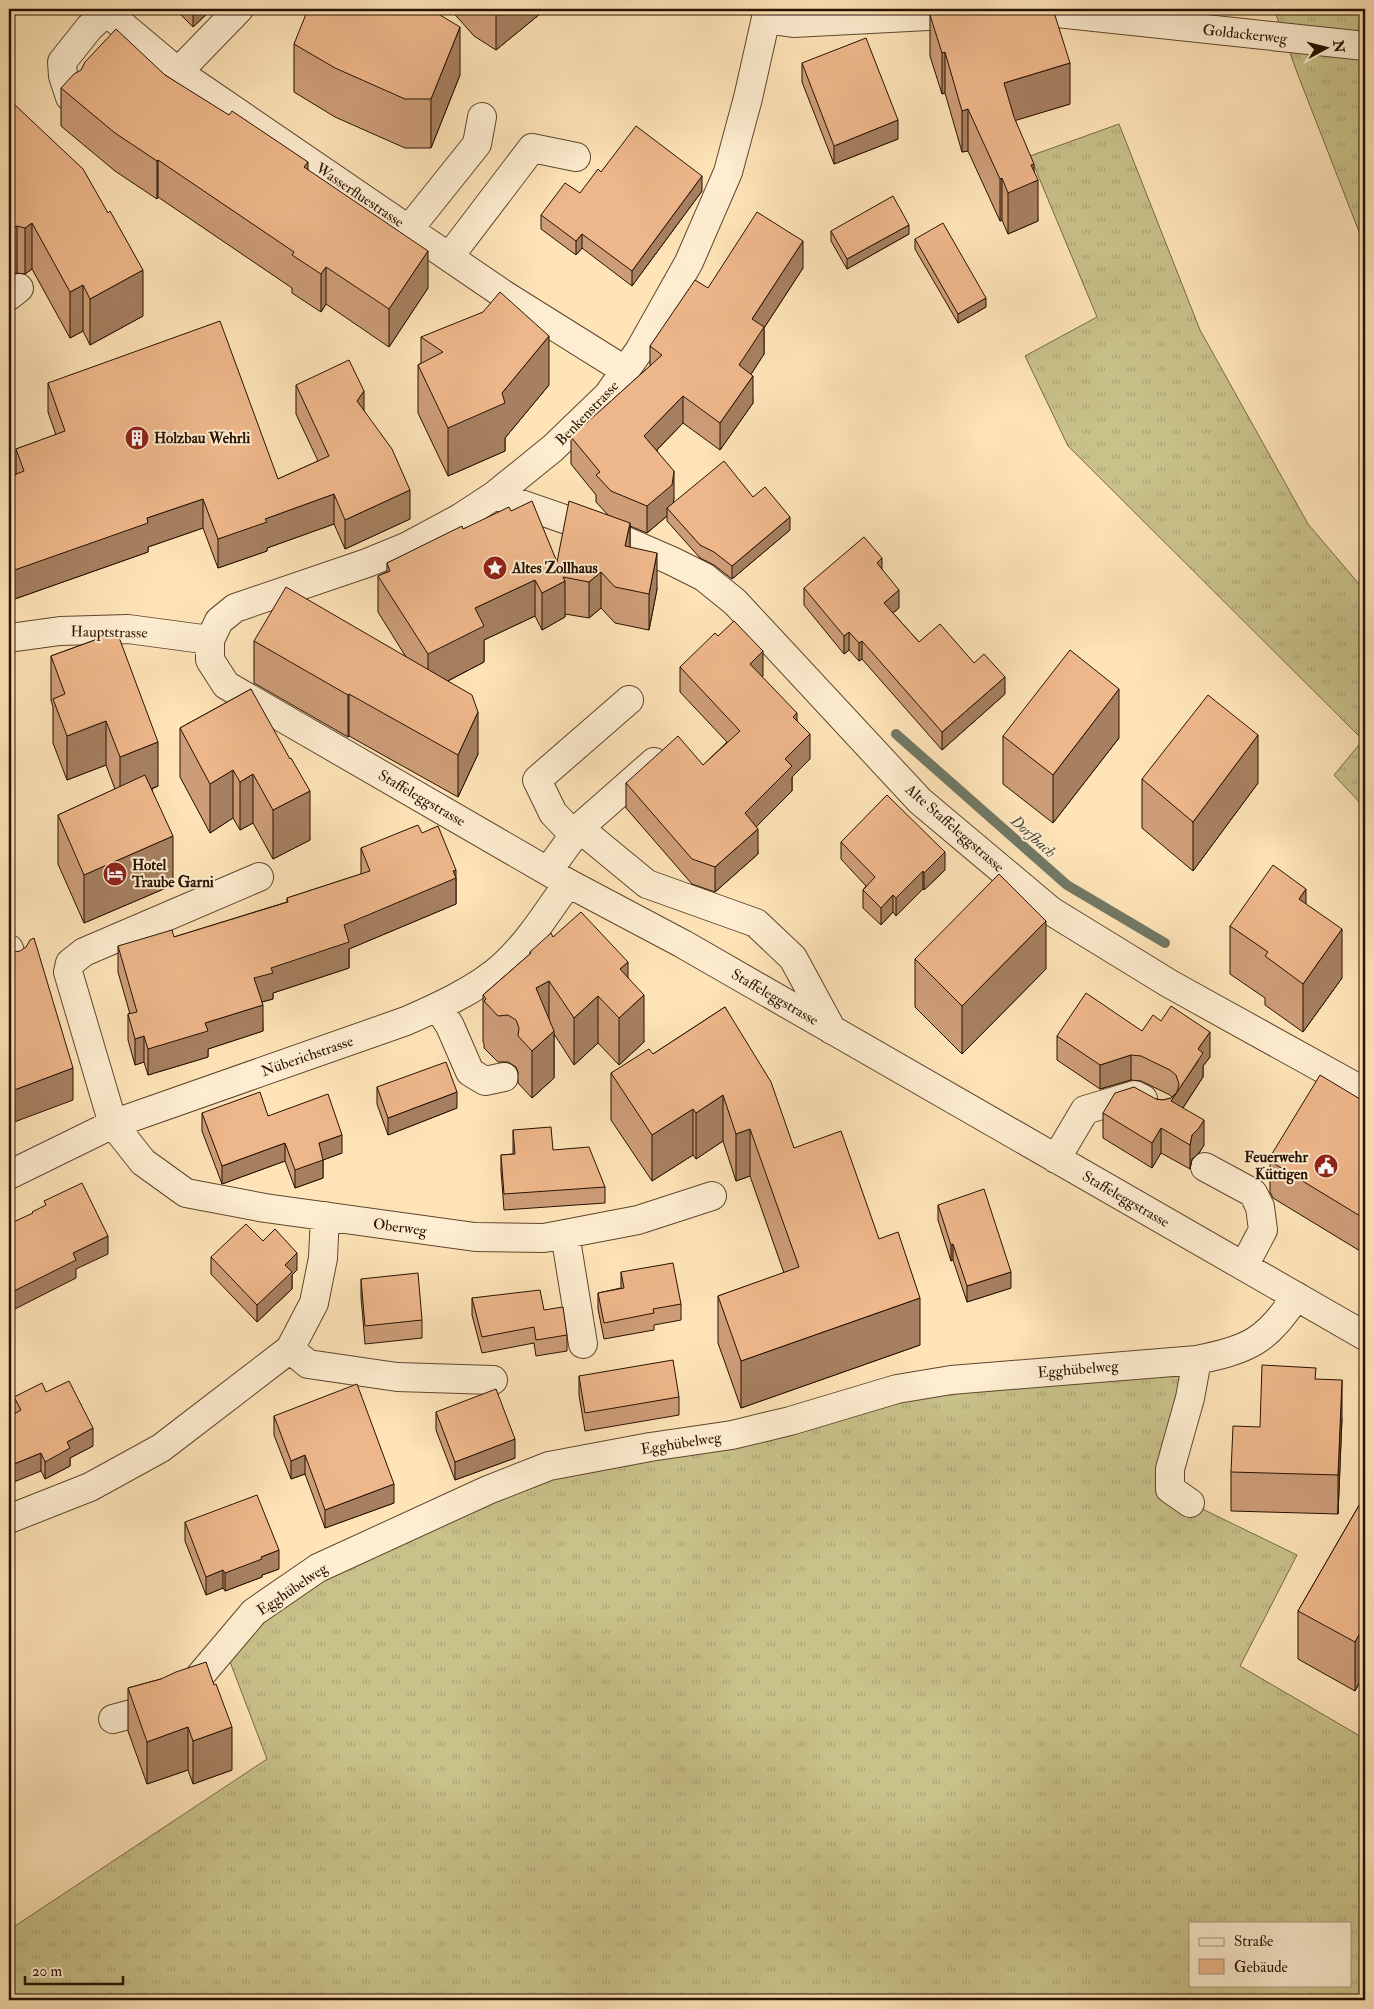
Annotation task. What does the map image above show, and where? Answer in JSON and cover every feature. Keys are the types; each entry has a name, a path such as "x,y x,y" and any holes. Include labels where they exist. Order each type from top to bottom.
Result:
{"street":[{"path":"178,72 239,9"},
{"path":"70,97 62,76 62,62 104,10"},
{"name":"Wasserfluestrasse","path":"104,10 178,72 503,294 626,371"},
{"name":"Goldackerweg","path":"767,14 793,23 1029,10 1365,46"},
{"name":"Benkenstrasse","path":"210,640 219,621 235,608 262,597 337,574 406,547 460,518 495,495 584,419 608,395 626,371 689,262 728,172 748,98 767,14"},
{"path":"409,229 476,144 482,117"},
{"path":"449,257 532,148 576,157"},
{"name":"Alte Staffeleggstrasse","path":"495,495 619,538 704,577 735,602 920,801 1051,911 1170,984 1365,1092"},
{"name":"Hauptstrasse","path":"9,638 60,631 128,630 210,640"},
{"name":"Staffeleggstrasse","path":"210,640 210,660 226,684 558,877 684,944 1365,1336"},
{"path":"629,700 536,780 553,814 646,884 756,923 793,958 832,1030"},
{"name":"Nüberichstrasse","path":"9,1175 113,1124 406,1021 438,1007 503,966 537,927 576,831 662,755"},
{"path":"113,1124 68,972 70,963 84,952 259,877"},
{"path":"9,950 15,968 9,970"},
{"path":"438,1007 450,1026 470,1072 485,1081 504,1077"},
{"path":"1056,1159 1085,1110 1135,1095 1163,1109"},
{"name":"Oberweg","path":"113,1124 143,1162 186,1193 265,1208 475,1237 544,1238 638,1220 712,1196"},
{"path":"1205,1167 1253,1193 1260,1207 1263,1230 1244,1266"},
{"path":"9,1519 90,1487 161,1448 290,1349 314,1303 323,1258 325,1216"},
{"path":"565,1234 583,1344"},
{"name":"Egghübelweg","path":"113,1719 157,1707 182,1694 199,1678 254,1612 318,1568 488,1490 549,1466 650,1447 732,1435 897,1390 951,1380 1197,1360 1235,1351 1264,1336 1282,1319 1296,1296"},
{"path":"290,1349 308,1364 397,1377 493,1380"},
{"path":"1190,1503 1170,1489 1170,1469 1190,1398 1197,1360"}],"green space":[{"path":"1274,9 1365,9 1365,247 1298,75"},
{"path":"1119,124 1200,330 1308,524 1365,591 1365,808 1334,775 1363,740 1068,446 1025,356 1097,317 1030,156"},
{"path":"1197,1360 1170,1469 1190,1503 1297,1555 1240,1666 1365,1739 1365,2000 9,2000 9,1930 267,1759 224,1646 254,1612 488,1490 852,1403"}],"building":[{"path":"308,9 430,9 460,27 431,99 405,99 335,68 294,44"},
{"path":"951,9 1053,9 1070,63 1004,83 1014,117 1034,164 1031,165 1038,180 1008,193 968,109 962,111 945,52 942,53 930,15"},
{"path":"116,29 165,75 229,115 232,111 308,162 304,167 428,251 389,309 326,267 321,274 292,255 294,252 115,133 61,88 74,74 81,70 85,62"},
{"path":"866,38 898,120 834,146 802,63"},
{"path":"15,105 83,169 108,213 110,211 143,270 90,299 83,285 70,292 32,223 25,228 17,226 9,230 9,208 14,205 9,201 9,112"},
{"path":"636,126 702,176 632,271 582,234 576,241 541,215 565,183 580,193 598,169 601,172"},
{"path":"893,196 909,225 847,259 831,231"},
{"path":"757,212 803,241 752,319 764,327 739,365 753,376 720,423 683,396 644,436 674,471 672,485 647,506 611,491 596,475 600,472 571,437 662,355 650,346 695,280 708,288"},
{"path":"943,223 986,298 958,314 915,239"},
{"path":"500,292 549,336 502,393 505,403 448,428 418,365 443,352 421,337 483,312"},
{"path":"220,321 278,479 329,456 296,385 349,360 364,391 357,401 392,449 410,490 345,520 334,494 265,519 267,522 218,539 203,499 147,518 148,523 9,572 9,477 24,471 16,449 65,431 48,383"},
{"path":"724,461 753,497 765,487 790,517 732,566 714,552 700,545 667,508"},
{"path":"532,501 557,562 569,501 630,523 625,546 657,553 649,594 615,587 601,572 589,582 563,577 565,581 542,593 535,580 475,608 484,626 428,654 378,576 390,571 387,563 462,526 463,529 509,507 511,511"},
{"path":"864,537 882,558 877,563 899,590 884,603 919,642 940,624 974,663 984,654 1005,677 942,732 862,641 859,643 849,632 844,636 804,588"},
{"path":"286,587 472,695 478,712 458,755 254,641"},
{"path":"734,621 763,651 750,664 797,713 793,717 810,734 785,759 792,766 745,813 758,829 715,867 692,859 626,783 678,736 703,765 740,731 680,667 715,633 718,636"},
{"path":"117,632 158,742 120,757 106,721 67,736 53,699 65,694 51,656"},
{"path":"1070,650 1119,689 1053,775 1003,736"},
{"path":"251,689 310,791 273,810 253,774 240,782 233,770 210,784 180,728"},
{"path":"1208,695 1258,735 1193,822 1142,779"},
{"path":"145,775 173,836 84,875 58,815"},
{"path":"887,795 945,852 896,898 893,895 881,908 863,890 875,877 841,842"},
{"path":"418,825 422,833 438,826 456,870 453,871 456,878 344,925 349,942 271,968 273,973 254,978 263,1005 205,1023 208,1031 148,1049 144,1036 135,1039 128,1014 137,1012 118,946 172,930 174,937 288,902 287,898 370,871 361,848"},
{"path":"1273,865 1306,889 1299,899 1342,929 1303,984 1265,956 1268,952 1230,926"},
{"path":"999,874 1046,921 962,1006 915,959"},
{"path":"581,912 628,962 620,969 644,995 619,1018 598,996 574,1018 549,981 536,988 554,1031 532,1051 518,1036 519,1028 516,1020 508,1015 498,1016 484,1001 486,999 483,995 551,933 553,937"},
{"path":"34,938 73,1068 9,1092 9,953 20,951"},
{"path":"1086,993 1142,1031 1153,1015 1161,1021 1171,1006 1210,1032 1198,1049 1203,1053 1177,1092 1179,1084 1176,1075 1170,1070 1141,1056 1131,1055 1100,1065 1057,1036"},
{"path":"725,1007 771,1082 794,1148 841,1131 879,1239 898,1232 920,1298 741,1361 718,1296 799,1267 750,1129 736,1134 723,1095 696,1113 693,1109 652,1135 611,1073 649,1049 653,1054"},
{"path":"446,1062 457,1092 388,1118 377,1087"},
{"name":"Feuerwehr Küttigen","path":"1320,1075 1365,1102 1365,1219 1273,1163 1270,1157"},
{"path":"1134,1087 1156,1099 1163,1100 1171,1098 1177,1092 1171,1101 1204,1120 1192,1135 1190,1145 1161,1128 1152,1143 1103,1113 1115,1093"},
{"path":"260,1092 268,1116 328,1094 342,1135 319,1143 323,1160 295,1170 285,1143 222,1166 202,1113"},
{"path":"551,1127 553,1150 589,1147 605,1187 504,1194 501,1155 515,1154 513,1130"},
{"path":"82,1183 108,1236 73,1253 76,1260 10,1293 13,1298 9,1300 9,1224 46,1205 44,1201"},
{"path":"984,1189 1011,1272 967,1286 938,1205"},
{"path":"246,1224 263,1241 275,1229 297,1253 285,1265 292,1272 257,1305 211,1257"},
{"path":"673,1263 681,1304 653,1309 654,1313 604,1323 598,1293 624,1288 621,1272"},
{"path":"418,1273 422,1320 365,1326 361,1279"},
{"path":"540,1290 544,1310 563,1307 567,1335 536,1340 534,1327 482,1337 472,1298"},
{"path":"673,1360 679,1397 585,1413 579,1376"},
{"path":"1262,1365 1316,1368 1315,1379 1342,1380 1338,1475 1231,1472 1233,1426 1260,1427"},
{"path":"69,1381 93,1428 67,1442 70,1448 45,1462 41,1453 9,1466 9,1417 21,1410 14,1397 42,1383 46,1392"},
{"path":"357,1384 394,1484 325,1510 305,1455 291,1461 274,1416"},
{"path":"496,1389 515,1439 455,1462 436,1412"},
{"path":"257,1495 279,1550 261,1557 262,1559 225,1573 223,1570 206,1577 185,1522"},
{"path":"1365,1495 1365,1624 1355,1642 1298,1611"},
{"path":"206,1662 232,1727 193,1741 188,1727 147,1742 128,1688 161,1679"}],"waterway":[{"name":"Dorfbach","path":"896,734 1067,885 1165,943"}],"place":[{"name":"Holzbau Wehrli","path":"137,438"},
{"name":"Altes Zollhaus","path":"495,568"},
{"name":"Hotel Traube Garni","path":"115,874"},
{"name":"Feuerwehr Küttigen","path":"1326,1166"}]}
